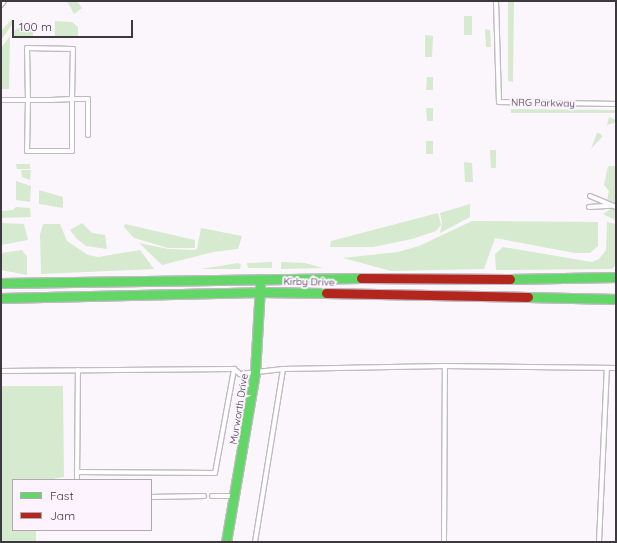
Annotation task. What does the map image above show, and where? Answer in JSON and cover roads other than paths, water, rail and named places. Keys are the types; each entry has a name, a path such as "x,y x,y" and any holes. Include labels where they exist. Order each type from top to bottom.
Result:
{"main road":[{"name":"Kirby Drive","path":"1,283 260,278 424,279 616,277"},
{"name":"Murworth Drive","path":"226,542 256,373 260,278"},
{"path":"423,295 424,279"},
{"path":"78,281 78,296"},
{"name":"Kirby Drive","path":"1,298 260,292 616,299"}],"lane":[{"path":"1,5 4,1"},
{"name":"NRG Parkway","path":"496,1 499,102 616,104"},
{"path":"27,48 73,49 72,151 28,151 28,100 27,48"},
{"path":"1,100 88,99 88,135"},
{"path":"590,196 615,206"},
{"path":"589,207 615,206"},
{"path":"444,542 445,366"},
{"path":"1,371 234,369 240,374 283,369 445,366 616,368"},
{"path":"599,542 607,368"},
{"path":"77,472 215,473 234,369"},
{"path":"255,542 283,369"},
{"path":"77,479 78,370"},
{"path":"152,497 204,496"},
{"path":"212,496 234,496"}]}
